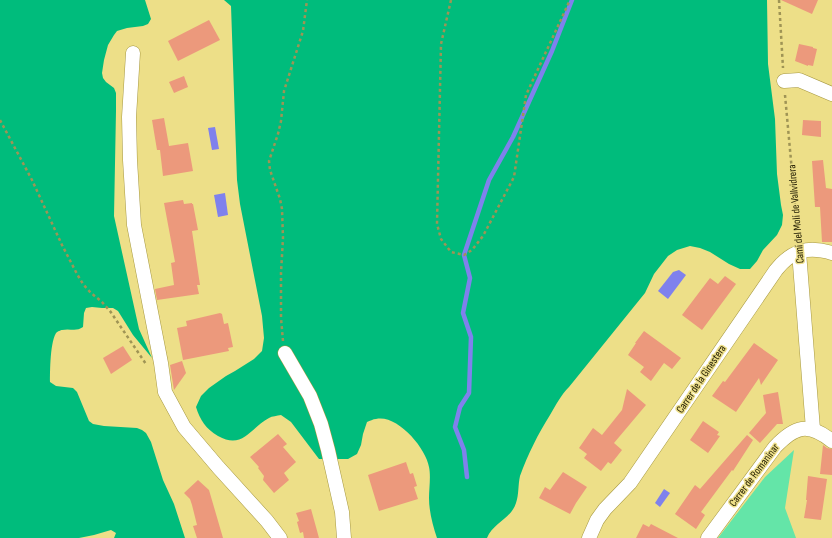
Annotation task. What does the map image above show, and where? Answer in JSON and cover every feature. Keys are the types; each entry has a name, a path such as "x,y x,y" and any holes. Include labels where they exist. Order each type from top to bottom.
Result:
{"street":[{"path":"133,53 129,117 134,225 161,363 165,392 184,427 267,521 280,538"},
{"path":"784,81 799,80 832,94"},
{"name":"Carrer de la Ginestera","path":"589,538 597,520 605,509 630,484 782,262 799,252 814,250 832,253"},
{"name":"Camí del Molí de Vallvidrera","path":"799,252 813,429"},
{"path":"285,353 310,396 321,424 342,512 344,538"},
{"name":"Carrer de Romaninar","path":"708,538 775,446 792,432 801,428 813,429"},
{"path":"813,429 832,441"}],"path":[{"path":"285,353 281,318 283,238 282,209 280,198 270,170 269,161 281,121 284,91 303,31 307,0"},
{"path":"451,0 441,44 437,224 441,239 452,252 464,255 472,250 483,236 514,177 526,95 570,0"},
{"name":"Camí del Molí de Vallvidrera","path":"779,0 784,81 799,252"},
{"path":"0,120 32,180 77,274 90,293 101,301 110,311 147,366"}],"green space":[{"path":"0,0 145,0 151,19 148,24 143,26 117,31 108,45 102,73 103,78 114,88 116,93 114,216 139,329 152,358 133,335 118,311 113,308 86,308 83,327 78,329 61,330 57,332 55,336 51,356 50,382 56,386 73,388 77,392 89,421 93,424 137,428 146,433 151,442 163,480 174,504 185,538 114,538 116,533 111,530 79,538 0,538"},
{"path":"224,0 767,0 768,64 775,119 777,174 783,215 782,225 777,235 763,250 757,261 750,269 740,269 710,252 690,246 677,250 668,256 654,274 645,293 559,400 537,437 526,460 520,476 517,500 510,513 493,528 487,538 437,538 430,508 430,474 427,459 409,434 393,422 384,419 375,419 367,422 357,454 348,459 319,459 291,422 281,415 270,417 240,439 227,440 218,436 204,424 196,407 201,396 209,388 254,359 262,351 264,338 262,316 240,204 237,180 231,6"},
{"path":"794,450 785,508 796,538 718,538 765,477"}],"shaded area":[{"path":"215,127 219,149 212,150 208,128"},
{"path":"225,193 228,215 218,217 214,195"},
{"path":"679,270 686,275 668,299 658,291 673,272"},
{"path":"664,489 670,493 660,507 655,503"}],"building":[{"path":"781,0 818,0 812,14"},
{"path":"209,20 220,40 178,61 168,41"},
{"path":"799,44 817,49 813,66 808,66 795,61"},
{"path":"184,76 188,87 174,93 169,82"},
{"path":"164,118 169,146 188,143 193,171 163,176 160,150 157,150 152,120"},
{"path":"803,120 821,121 821,137 802,135"},
{"path":"823,160 826,188 832,189 832,242 822,242 820,207 815,207 812,161"},
{"path":"183,200 184,204 193,204 198,230 192,231 200,285 197,285 199,294 157,300 155,289 174,285 171,263 175,262 164,203"},
{"path":"725,276 736,284 702,330 682,315 710,278 718,284"},
{"path":"220,313 222,314 224,324 228,323 233,347 228,348 229,351 183,360 177,328 187,326 186,321"},
{"path":"644,331 681,358 672,369 664,363 651,381 640,372 644,367 628,355"},
{"path":"754,343 778,360 761,385 759,378 736,412 712,396 723,381 725,382"},
{"path":"123,346 132,360 111,374 103,358"},
{"path":"182,361 186,373 174,390 170,365"},
{"path":"627,389 646,405 614,443 622,450 611,464 608,462 601,471 584,458 587,454 579,448 593,428 602,435 622,410"},
{"path":"778,392 783,424 777,424 760,443 749,433 766,413 763,395"},
{"path":"703,421 719,432 717,435 720,436 708,453 690,440"},
{"path":"278,434 287,444 283,447 296,462 284,473 289,480 274,493 263,480 264,476 258,468 259,467 250,457"},
{"path":"747,435 753,440 733,471 732,470 701,512 705,515 696,529 675,514 695,485 700,489"},
{"path":"823,445 832,449 832,475 820,474"},
{"path":"406,462 410,474 413,473 417,486 414,487 418,499 379,511 368,475"},
{"path":"563,472 587,487 570,514 539,498 545,487 550,490"},
{"path":"808,476 827,479 821,520 804,518 807,500"},
{"path":"198,480 209,490 223,538 197,538 193,526 197,525 192,505 190,499 184,493"},
{"path":"311,509 319,538 304,538 303,532 300,533 297,522 299,521 296,513"},
{"path":"643,524 649,527 651,524 678,538 636,538"}],"waterway":[{"path":"467,477 464,450 455,427 460,407 469,393 471,337 463,313 470,278 464,255 489,180 513,137 552,51 572,0"}]}
